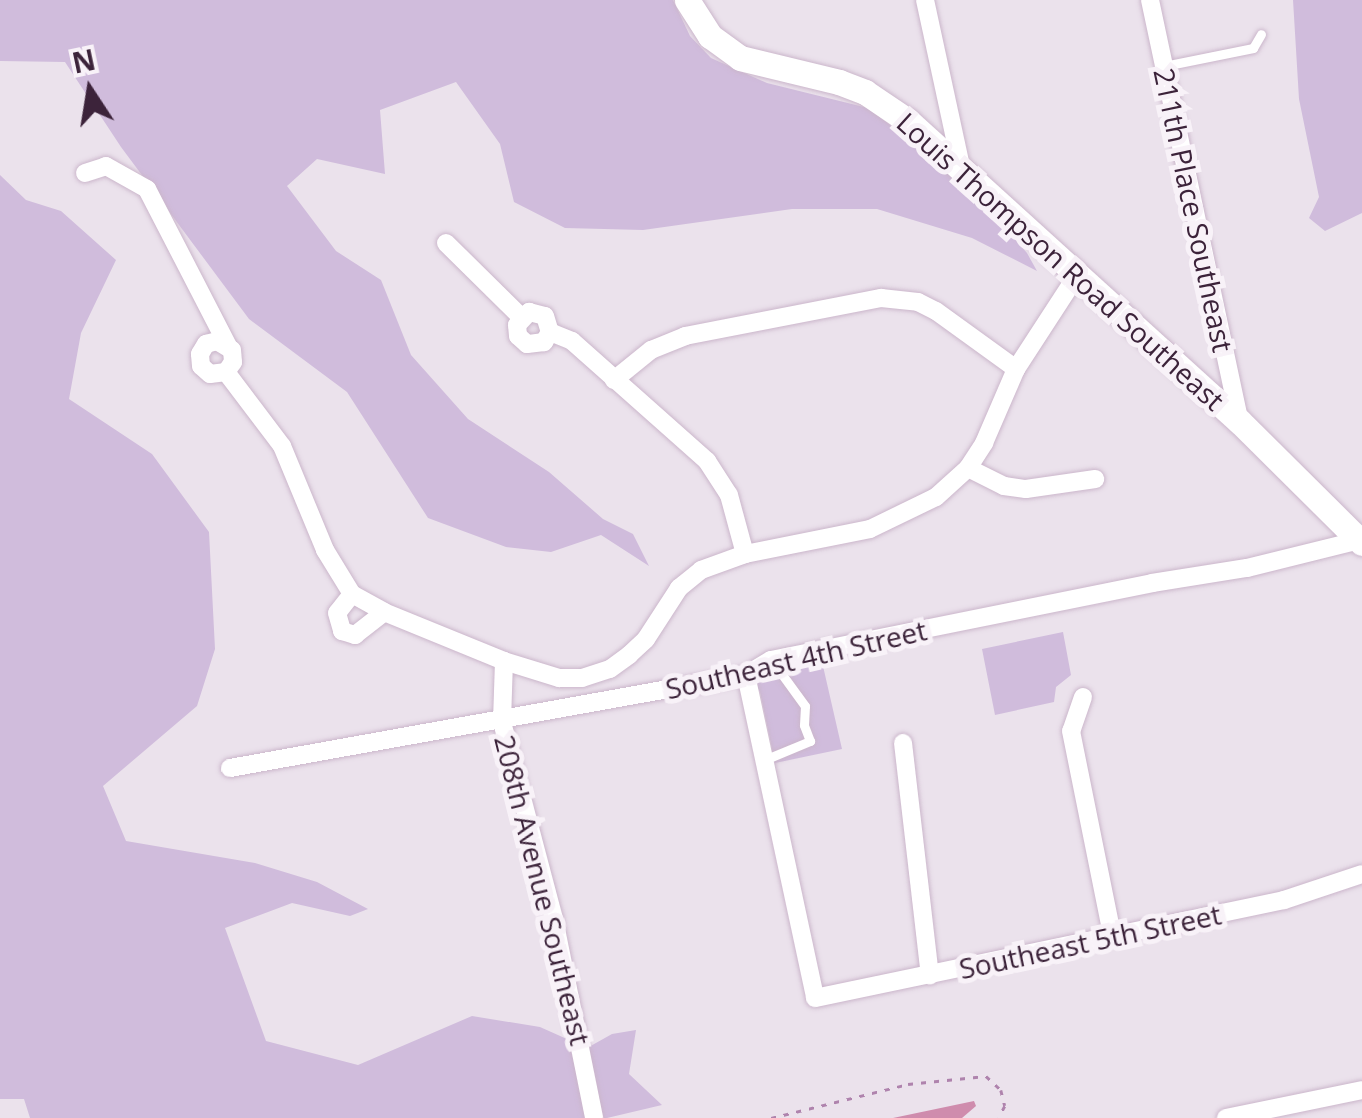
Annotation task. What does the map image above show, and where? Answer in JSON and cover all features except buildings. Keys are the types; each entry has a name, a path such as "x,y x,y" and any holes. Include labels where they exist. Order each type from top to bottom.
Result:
{"street":[{"name":"Louis Thompson Road Southeast","path":"686,0 710,36 740,58 865,92 908,121 1239,421 1361,541"},
{"path":"926,0 961,167"},
{"name":"211th Place Southeast","path":"1150,0 1239,421"},
{"path":"85,173 106,166 147,190 233,356 226,372"},
{"path":"446,243 521,317"},
{"path":"226,372 282,446 325,550 352,594 384,612 504,661 559,678 582,678 610,670 646,639 689,578 720,561 891,522 936,496 968,468 984,443 1016,369 1077,274"},
{"path":"614,380 651,350 684,336 880,298 918,302 936,311 1016,369"},
{"path":"540,313 549,321 550,332 539,345 527,344 517,331 521,317 540,313"},
{"path":"550,332 572,341 720,478 735,511 746,554"},
{"path":"226,372 215,375 204,370 200,354 212,342 228,346"},
{"path":"968,468 1004,486 1026,489 1095,479"},
{"name":"Southeast 4th Street","path":"230,768 502,722 746,674 771,660 1152,582 1247,568 1361,541"},
{"path":"352,594 336,613 342,632 355,635 384,612"},
{"name":"208th Avenue Southeast","path":"504,661 502,722 554,919 594,1118"},
{"path":"746,674 764,760"},
{"path":"1083,697 1071,731 1112,934"},
{"path":"903,744 930,975"},
{"name":"Southeast 5th Street","path":"764,760 815,998 1284,900 1362,874"},
{"path":"1226,1118 1362,1090"}],"lane":[{"path":"1164,66 1253,48 1261,34"},
{"path":"764,760 804,745 810,736 804,725 806,706 771,660"}],"path":[{"path":"770,1118 908,1084 986,1076 1001,1090 1005,1106 999,1118"}],"shaded area":[{"path":"0,0 673,0 690,36 711,58 767,83 868,108 968,185 1027,253 1037,271 972,238 877,209 792,209 643,230 565,228 514,202 500,144 456,82 380,110 385,174 317,159 287,186 336,251 381,280 411,355 468,419 549,472 603,519 633,534 649,566 601,535 551,552 506,547 428,518 347,392 249,319 121,147 65,62 0,61"},
{"path":"1293,0 1362,0 1362,213 1325,231 1309,218 1319,197 1299,99"},
{"path":"0,175 26,200 61,211 116,260 81,333 69,399 152,454 209,532 215,649 197,706 103,786 126,841 255,863 317,882 368,909 350,916 292,903 225,928 266,1041 358,1065 472,1016 540,1027 587,1048 612,1034 636,1030 629,1074 662,1105 607,1118 30,1118 24,1099 0,1099"},
{"path":"1063,632 1071,675 1056,687 1054,702 995,715 982,649"},
{"path":"820,653 842,749 775,763 760,692 752,678 760,670"},
{"path":"974,1101 976,1106 962,1118 893,1118"}]}
